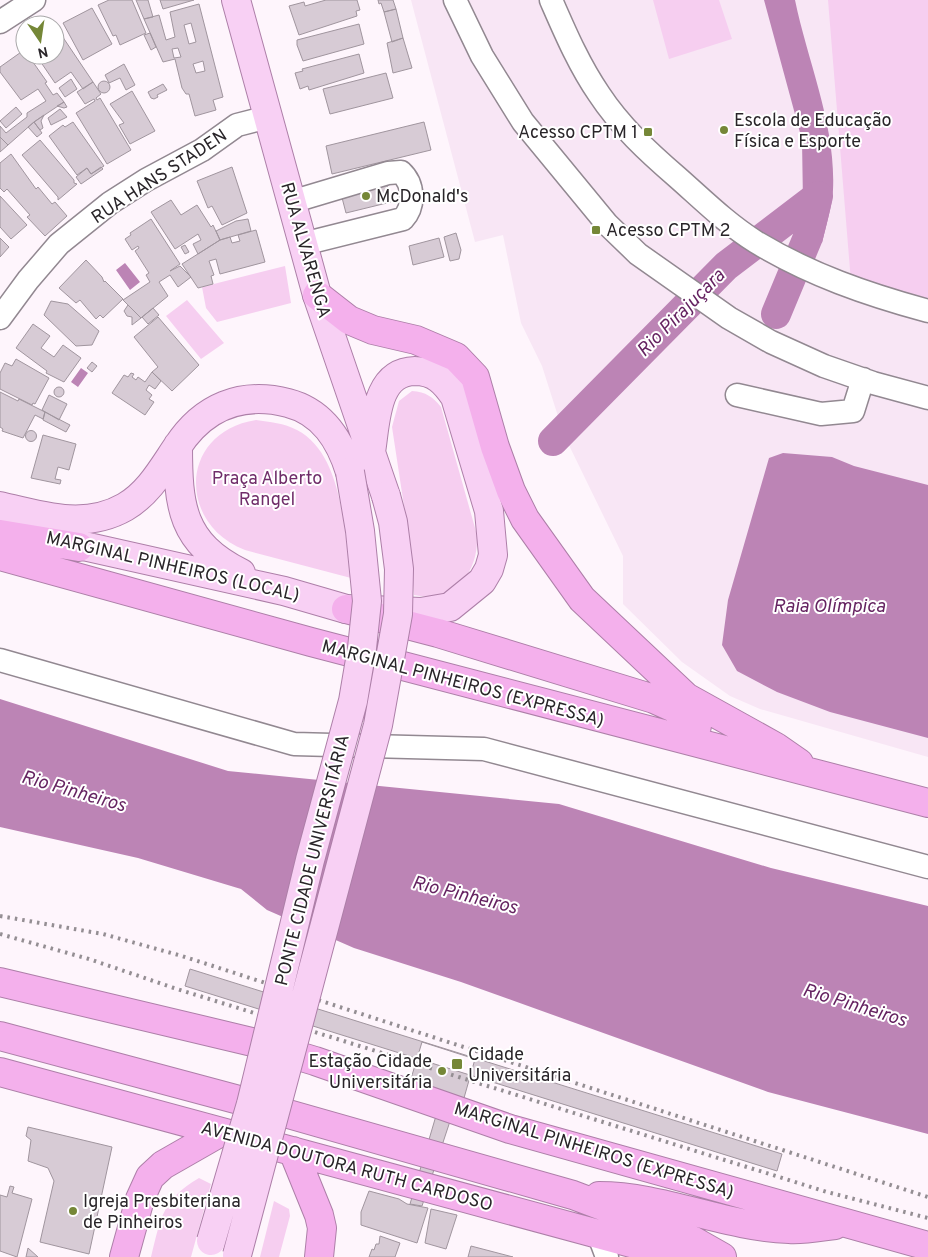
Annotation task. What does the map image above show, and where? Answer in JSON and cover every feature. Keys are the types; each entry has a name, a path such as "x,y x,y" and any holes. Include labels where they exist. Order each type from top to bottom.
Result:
{"highway":[{"path":"317,295 349,320 373,330 416,340 456,357 475,377 495,447 511,491 525,519 582,599 686,697 776,747 812,773"},
{"path":"0,534 79,547"},
{"name":"MARGINAL PINHEIROS (EXPRESSA)","path":"0,556 311,642 720,751 928,804"},
{"path":"346,609 438,633 654,699 674,708 689,719 703,731 720,751"},
{"name":"MARGINAL PINHEIROS (EXPRESSA)","path":"0,982 252,1042 510,1129 928,1246"},
{"path":"0,1036 221,1095 572,1195 692,1240 722,1257"},
{"name":"AVENIDA DOUTORA RUTH CARDOSO","path":"0,1072 219,1133 293,1151 603,1245 640,1252 696,1257"},
{"path":"124,1257 140,1199 150,1177 163,1165 219,1133"},
{"path":"293,1151 320,1215 322,1228 319,1257"},
{"path":"572,1195 626,1197 758,1226 786,1229 845,1223"}],"main road":[{"name":"RUA ALVARENGA","path":"236,0 317,295 386,496"},
{"name":"MARGINAL PINHEIROS (LOCAL)","path":"0,524 79,547 161,562 284,590 346,609 421,612 454,606 482,581 489,569 493,555 493,536 489,511 455,398 438,376 423,371 408,371 396,375 387,383 381,396 371,452"},
{"name":"PONTE CIDADE UNIVERSITÁRIA","path":"0,506 72,521 98,518 124,507 140,496 200,419 218,406 233,401 253,399 273,399 296,405 316,415 335,436 343,450 350,472 360,531 367,601 354,693 310,860 251,1104 208,1249"},
{"path":"178,445 180,498 186,520 196,540 209,554 223,564 284,590"},
{"name":"PONTE CIDADE UNIVERSITÁRIA","path":"237,1256 378,725 398,614 399,569 393,522 386,496"}],"street":[{"path":"0,22 34,0"},
{"path":"455,0 482,56 523,122 607,224 638,254 729,318 771,342 824,366 928,398"},
{"path":"551,0 577,59 600,96 636,141 715,210 755,241 802,266 862,293 928,311"},
{"name":"RUA HANS STADEN","path":"0,318 28,280 59,244 110,203 146,180 202,150 237,125 268,117"},
{"path":"291,202 388,173 401,172 407,177 412,200 409,212 403,219 303,244"},
{"path":"737,394 821,414 845,412 853,411 863,379"},
{"path":"0,660 294,744 484,749 928,867"}],"shaded area":[{"path":"411,0 928,0 928,757 760,709 730,696 682,662 623,604 623,556 564,435 542,366 521,323 503,235 475,242"}],"green space":[{"path":"653,0 719,0 732,39 669,59"},
{"path":"828,0 928,0 928,302 851,282"},
{"path":"285,266 291,303 217,322 206,308 202,287"},
{"path":"187,300 224,343 201,359 166,316"},
{"path":"412,391 429,396 441,407 477,535 477,549 474,562 461,582 452,590 428,596 414,595 409,539 392,427 399,401"},
{"name":"Praça Alberto Rangel","path":"256,420 282,424 297,430 312,441 324,457 339,496 351,578 245,550 223,537 207,520 198,501 196,480 201,460 212,442 231,428"},
{"path":"199,1178 211,1184 191,1257 151,1257 161,1220 170,1202 177,1194"},
{"path":"274,1201 289,1209 290,1216 279,1257 260,1257"}],"water":[{"path":"764,0 795,0 826,118 833,166 833,190 822,243 794,232 803,203 802,140"},
{"path":"125,263 140,282 130,290 116,270"},
{"path":"81,368 88,373 78,387 71,382"},
{"name":"Raia Olímpica","path":"783,453 832,457 854,466 928,485 928,738 830,712 777,692 737,671 722,645 728,600 769,458"},
{"name":"Rio Pinheiros","path":"0,699 228,771 559,804 771,868 928,906 928,1134 768,1092 461,982 354,948 267,910 241,889 138,858 0,827"}],"building":[{"path":"109,0 132,0 146,33 120,45 116,35 113,36 98,5"},
{"path":"136,0 148,0 153,17 144,19"},
{"path":"160,0 194,0 163,9"},
{"path":"326,0 357,0 360,10 356,11 357,16 299,35 289,6 304,2 305,6"},
{"path":"378,0 393,0 396,9 384,12"},
{"path":"199,4 223,97 213,100 216,110 195,116 189,94 186,94 182,88 175,59 163,62 144,19 159,15 166,40 175,37 170,12","holes":["191,23 196,42 189,44 184,25","178,48 181,57 174,58 172,49","203,61 205,71 196,73 193,64"]},
{"path":"92,8 112,44 83,60 65,27 65,22"},
{"path":"396,9 403,38 392,42 384,12"},
{"path":"359,24 364,44 303,61 297,40"},
{"path":"150,33 156,47 151,50 144,35"},
{"path":"403,38 412,68 393,73 387,43"},
{"path":"65,40 93,82 83,89 71,72 55,83 43,65 65,65"},
{"path":"359,54 364,73 309,90 308,86 300,89 295,73 303,71 302,69"},
{"path":"15,56 15,65 35,65 47,82 45,83 53,95 57,93 64,102 34,122 8,145 0,137 0,126 6,133 27,117 27,113 46,101 38,89 21,100 0,72 0,67"},
{"path":"124,64 135,85 126,90 120,78 109,83 105,75"},
{"path":"386,73 393,98 330,114 323,89"},
{"path":"71,79 77,89 65,97 59,88"},
{"path":"104,81 110,87 104,93 98,87"},
{"path":"93,82 101,94 96,98 97,100 100,98 131,150 107,164 76,113 95,101 94,99 85,104 77,92"},
{"path":"163,84 167,90 157,95 158,97 154,99 151,98 148,92"},
{"path":"132,91 155,131 130,144 119,125 124,123 110,104"},
{"path":"64,102 67,107 57,106"},
{"path":"16,107 22,114 6,128 0,121"},
{"path":"60,109 67,117 51,125 48,118"},
{"path":"44,115 41,121 43,128 40,130 34,122"},
{"path":"34,122 42,133 37,137 28,127"},
{"path":"73,122 104,166 91,174 87,168 77,175 49,136 63,125 65,127"},
{"path":"424,122 431,150 332,174 326,146"},
{"path":"0,137 8,145 0,152"},
{"path":"40,140 74,180 74,183 77,184 58,200 58,197 22,155"},
{"path":"11,154 36,189 38,187 52,204 55,202 67,216 45,236 27,217 30,215 7,189 4,192 0,188 0,163"},
{"path":"101,167 103,169 81,184 76,177 87,168 91,174"},
{"path":"232,167 247,213 222,225 212,206 208,208 197,181"},
{"name":"McDonald's","path":"385,178 391,202 346,213 340,190"},
{"path":"0,196 27,225 11,239 0,227"},
{"path":"171,200 181,215 197,205 211,227 213,225 220,240 198,254 193,244 201,240 198,234 175,249 151,212"},
{"path":"151,219 180,264 170,271 180,266 191,277 178,287 170,275 159,282 168,296 141,318 123,300 150,282 146,275 149,273 135,251 139,248 138,246 132,250 125,239 131,235 130,233"},
{"path":"248,219 251,231 220,240 216,231 236,221"},
{"path":"256,230 265,262 220,274 216,259 209,261 214,275 211,276 213,284 198,288 182,264 220,240 230,237 232,243 240,241 238,235"},
{"path":"456,233 461,250 459,259 450,261 444,237"},
{"path":"0,238 9,247 0,257"},
{"path":"439,238 444,257 413,265 409,246"},
{"path":"185,245 189,252 185,254 181,247"},
{"path":"86,260 102,277 104,282 123,299 103,318 100,315 96,319 80,300 76,303 59,288"},
{"path":"51,301 68,304 99,331 92,345 76,346 44,315"},
{"path":"128,305 141,318 132,325 132,317 127,316 124,311"},
{"path":"153,308 159,315 148,324 142,317"},
{"path":"158,317 199,365 172,391 152,372 158,367 134,337"},
{"path":"33,324 50,336 41,348 54,357 63,345 81,358 64,382 46,373 47,371 16,348"},
{"path":"16,359 49,378 35,404 33,403 32,405 0,389 0,373 5,363 12,366"},
{"path":"92,362 97,366 92,372 87,368"},
{"path":"152,372 161,381 155,389 149,385 146,390 152,395 149,399 154,402 145,415 112,393 124,375 128,377 131,373 134,374 132,377 136,380 138,377 145,382"},
{"path":"57,387 61,387 64,392 63,396 57,397 54,394 54,390"},
{"path":"0,392 45,412 43,419 35,415 23,438 2,431 3,429 0,427"},
{"path":"49,395 67,404 59,420 42,410"},
{"path":"45,412 70,425 66,432 43,420"},
{"path":"31,430 37,436 31,442 25,436"},
{"path":"43,435 76,444 69,470 58,467 55,479 61,480 60,484 31,478"},
{"path":"190,969 782,1154 777,1171 185,986"},
{"name":"Estação Cidade Universitária","path":"422,1042 475,1059 464,1098 410,1082"},
{"path":"443,1092 458,1097 422,1206 410,1204"},
{"name":"Igreja Presbiteriana de Pinheiros","path":"28,1127 112,1147 89,1254 40,1242 54,1181 48,1168 28,1161 31,1140 26,1136"},
{"path":"10,1186 14,1187 12,1193 32,1199 17,1257 0,1251 0,1195 7,1197"},
{"path":"369,1191 399,1199 407,1204 428,1208 417,1243 361,1225 361,1212"},
{"path":"431,1209 457,1215 446,1249 425,1243"},
{"path":"380,1236 400,1243 395,1257 369,1257 372,1249 374,1250 376,1244 379,1244"},
{"path":"471,1246 513,1257 468,1257"},
{"path":"28,1248 38,1257 26,1257"}],"waterway":[{"name":"Rio Pirajuçara","path":"776,314 808,237 818,196"},
{"name":"Rio Pirajuçara","path":"553,441 726,266 818,196"}],"railway":[{"path":"0,916 103,934 182,956 928,1197"},
{"path":"0,934 89,959 174,988 827,1192 928,1218"}],"place":[{"name":"Escola de Educação Física e Esporte","path":"724,130"},
{"name":"Acesso CPTM 1","path":"648,132"},
{"name":"McDonald's","path":"366,196"},
{"name":"Acesso CPTM 2","path":"596,230"},
{"name":"Cidade Universitária","path":"457,1064"},
{"name":"Estação Cidade Universitária","path":"442,1071"},
{"name":"Igreja Presbiteriana de Pinheiros","path":"73,1211"}]}
